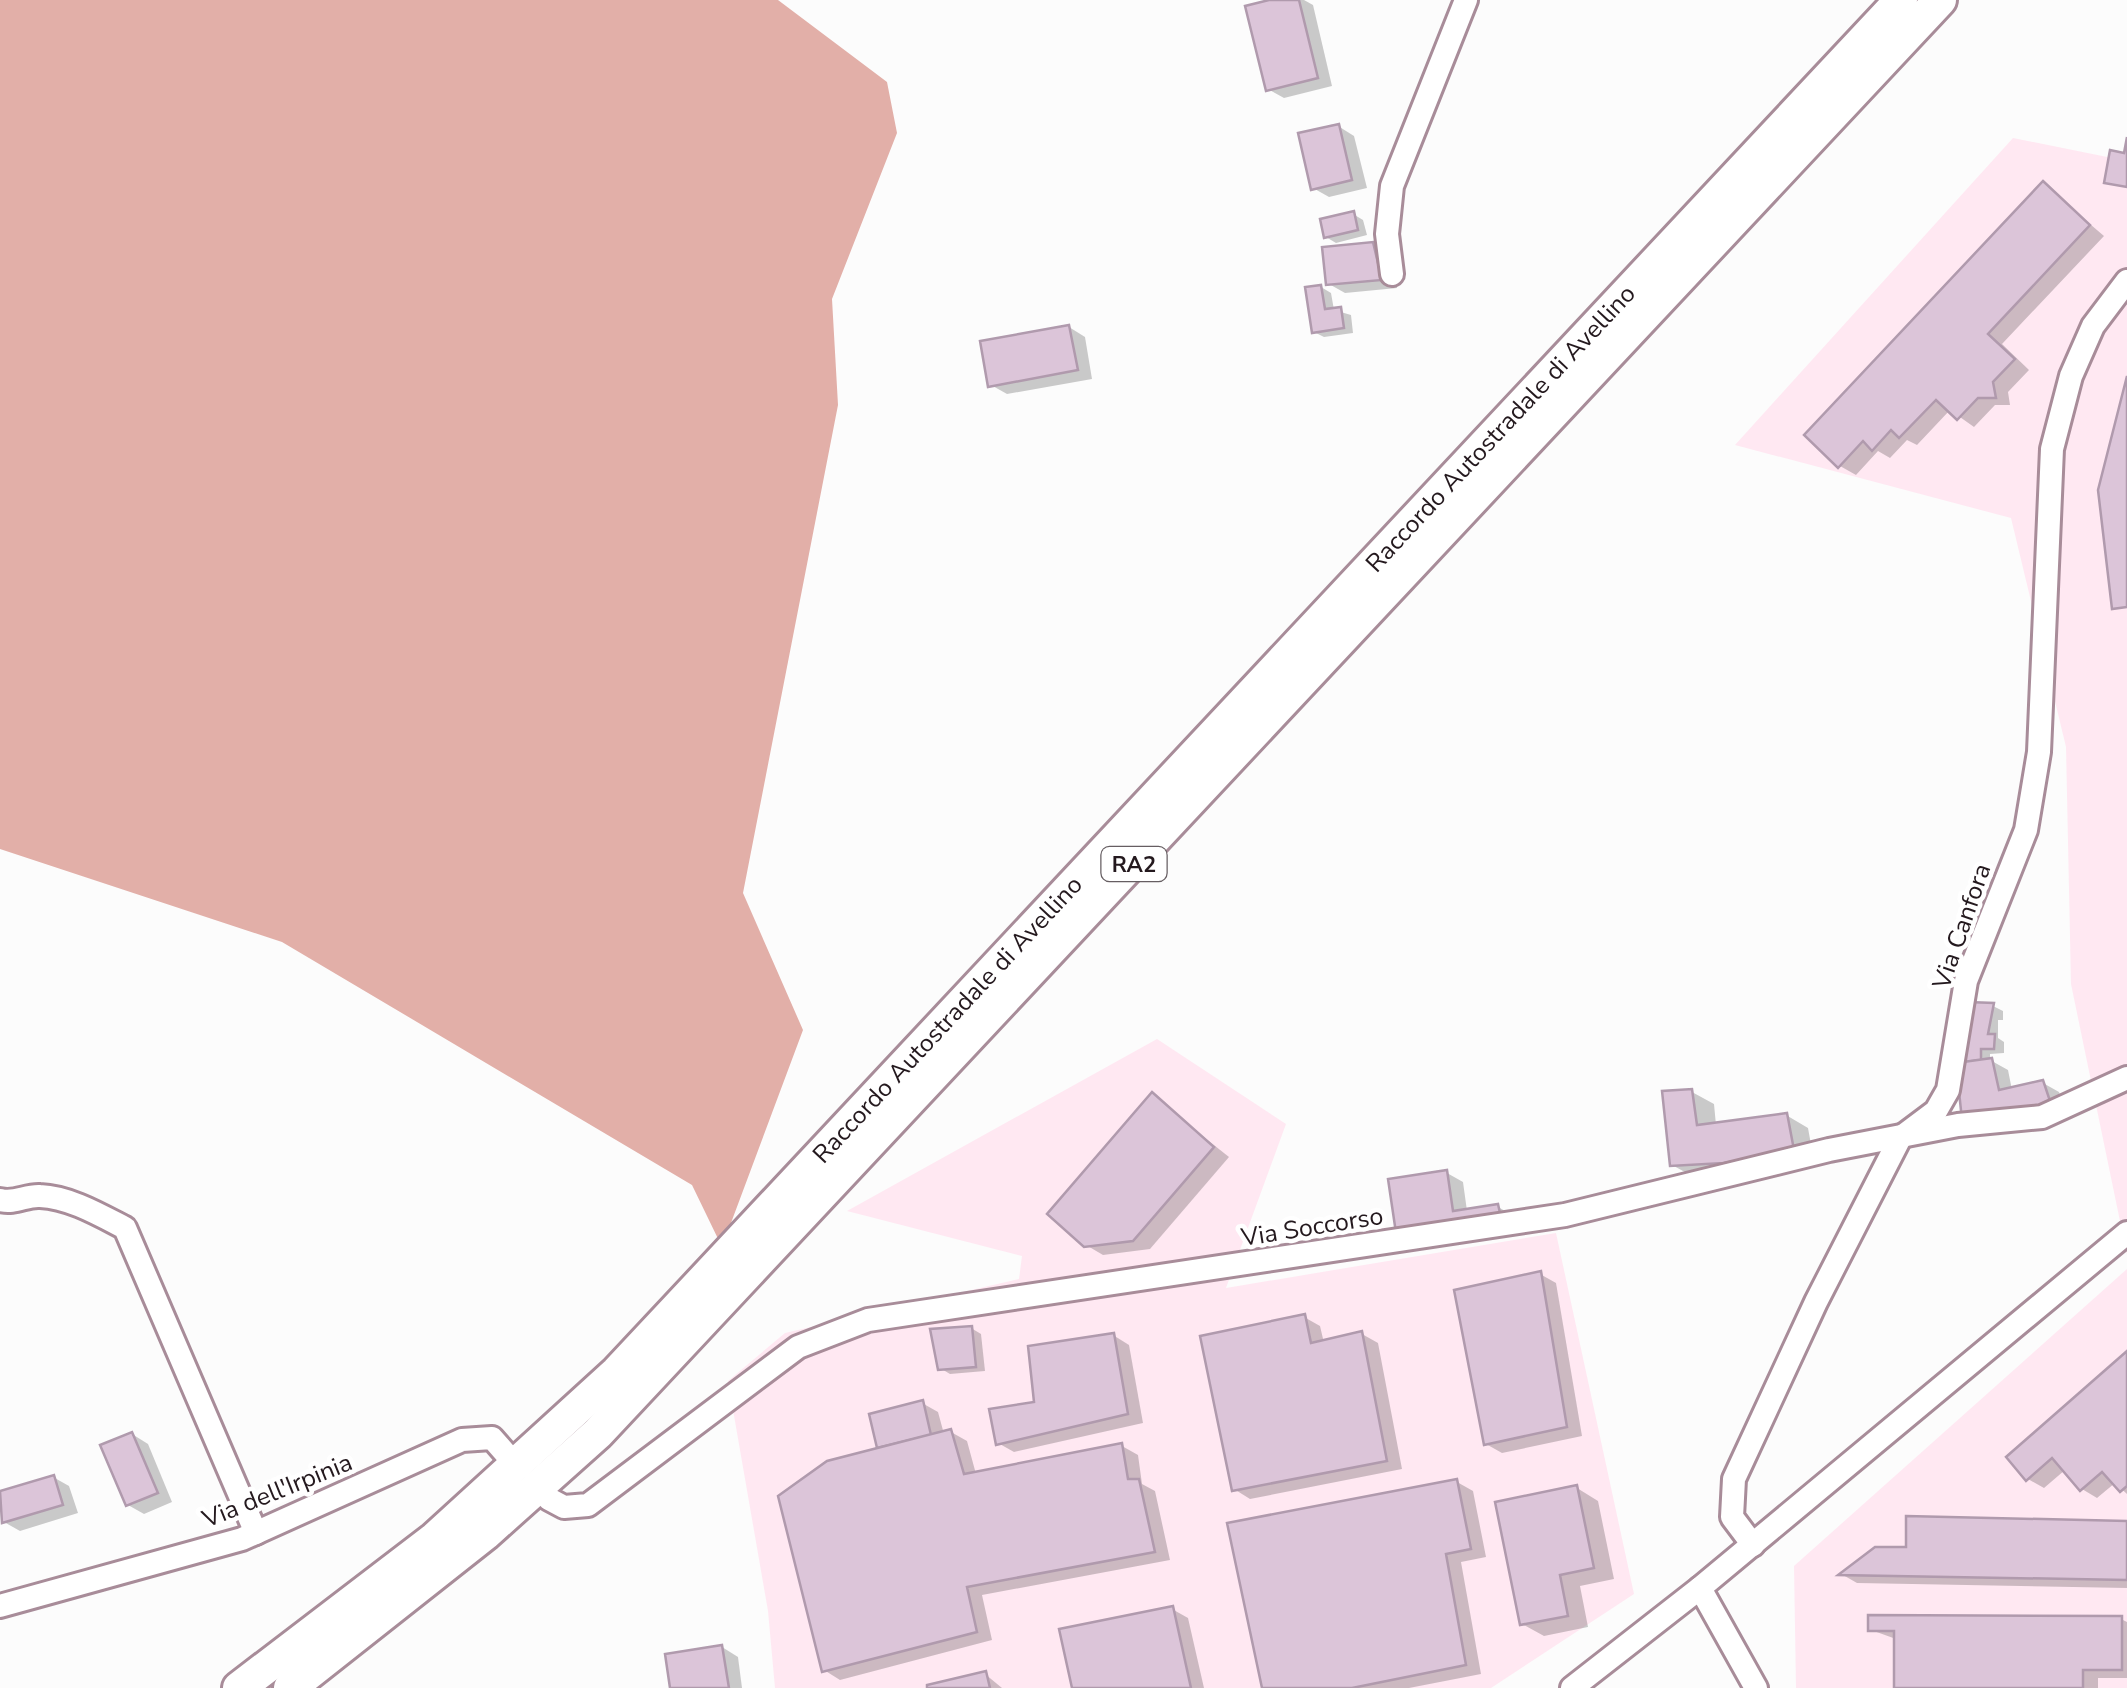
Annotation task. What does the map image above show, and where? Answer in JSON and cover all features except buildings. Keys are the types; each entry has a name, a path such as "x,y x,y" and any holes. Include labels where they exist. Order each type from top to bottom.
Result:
{"highway":[{"name":"Raccordo Autostradale di Avellino","path":"239,1688 434,1539 588,1401 1901,0"},
{"name":"Raccordo Autostradale di Avellino","path":"290,1688 485,1534 598,1433 1940,0"}],"street":[{"path":"1392,274 1387,234 1392,186 1466,0"},
{"name":"Via Canfora","path":"1753,1544 1732,1517 1734,1479 1816,1302 1900,1138 1936,1111 1948,1090 1966,981 2026,830 2039,752 2052,449 2072,376 2093,326 2127,280"},
{"name":"Via Soccorso","path":"549,1499 564,1507 588,1505 798,1347 868,1320 1565,1215 1829,1150 1958,1125 2042,1117 2127,1078"},
{"path":"0,1200 9,1203 39,1195 91,1210 125,1228 256,1533"},
{"path":"1572,1688 1700,1588 2127,1234"},
{"name":"Via dell'Irpinia","path":"0,1606 256,1533 462,1440 492,1438 506,1454"},
{"path":"1700,1588 1756,1688"}],"shaded area":[{"path":"0,0 778,0 887,82 897,133 832,299 838,405 743,893 803,1030 722,1247 692,1185 282,942 0,849"},
{"path":"2013,138 2127,161 2127,1255 2071,984 2066,747 2011,518 1735,445"},
{"path":"1157,1039 1286,1124 1226,1288 1556,1233 1634,1594 1491,1688 775,1688 768,1611 728,1381 785,1333 1019,1279 1022,1256 847,1211"},
{"path":"2127,1269 2127,1688 1796,1688 1794,1566"}]}
